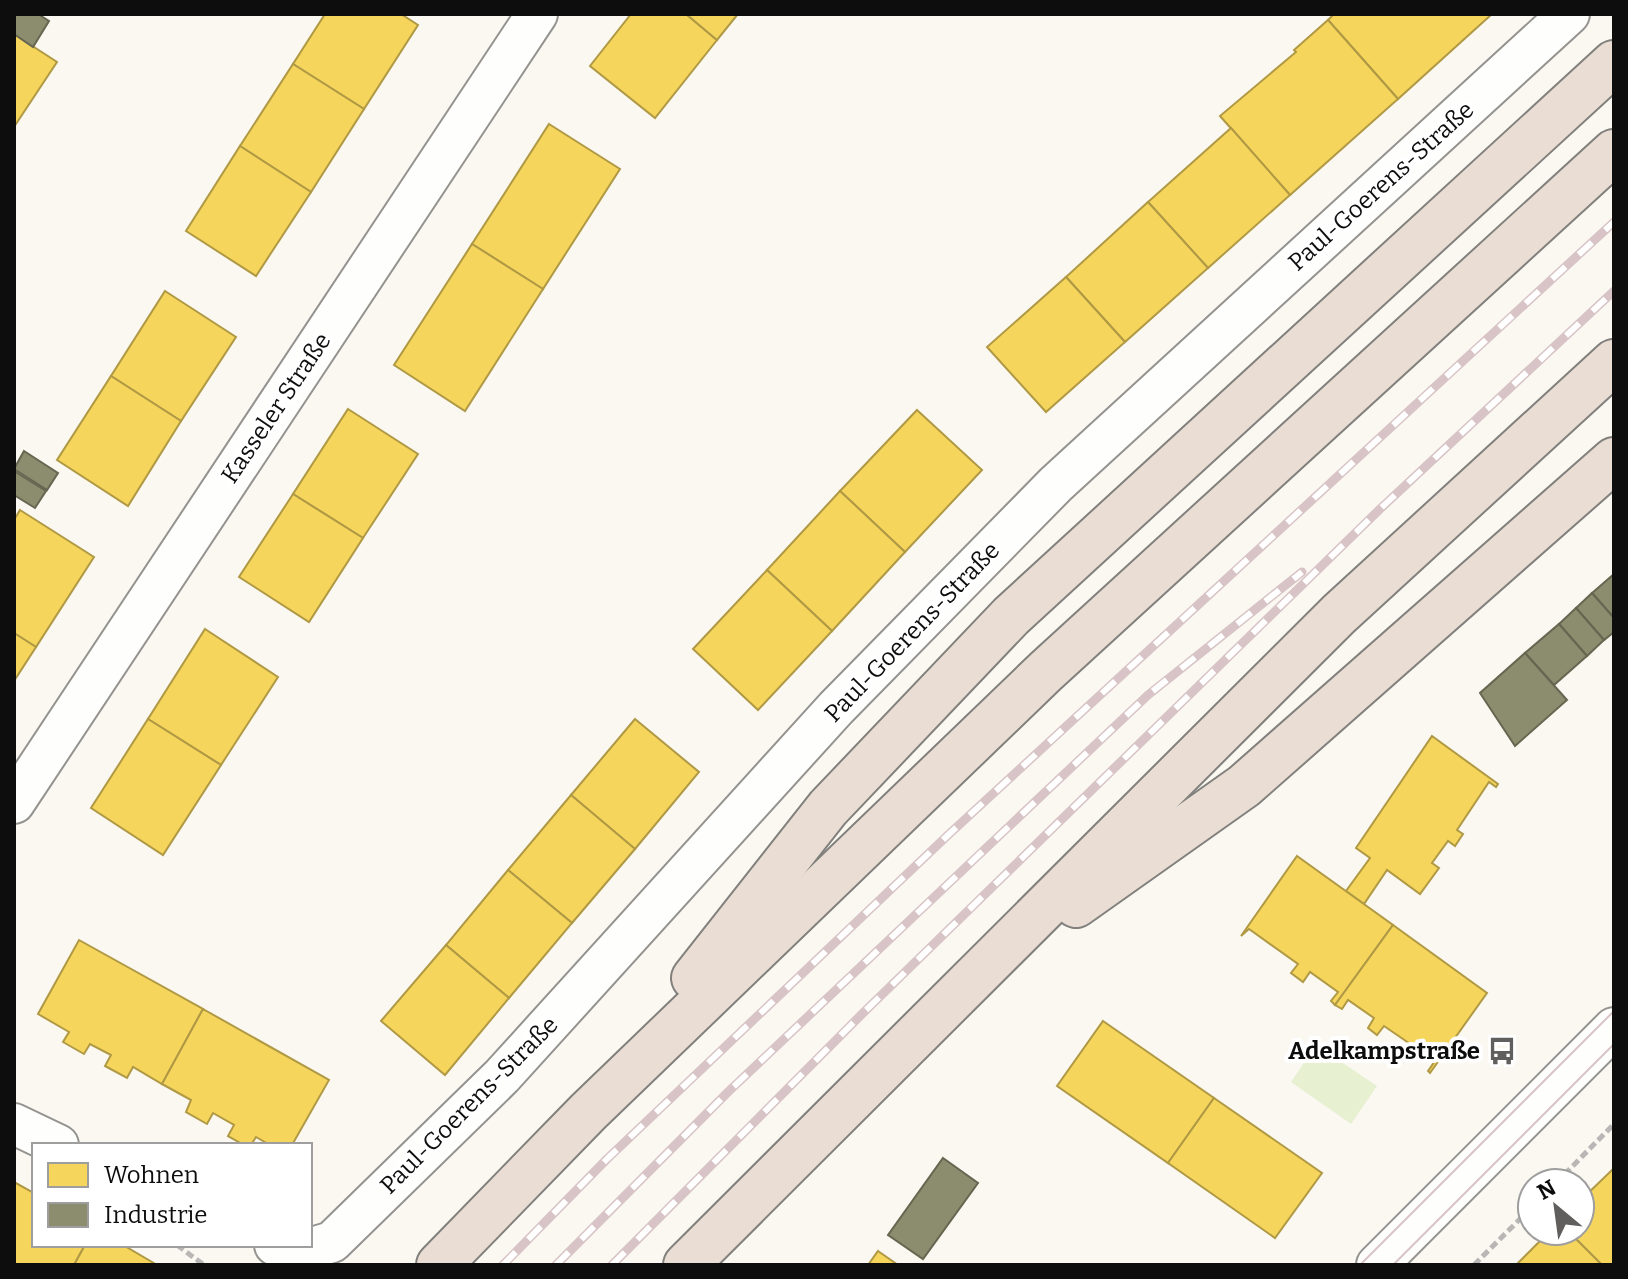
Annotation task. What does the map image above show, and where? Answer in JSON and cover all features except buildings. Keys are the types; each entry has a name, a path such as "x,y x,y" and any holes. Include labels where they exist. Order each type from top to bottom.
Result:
{"highway":[{"path":"588,1112 828,808 1011,616 1614,63"},
{"path":"439,1265 588,1112 1046,671 1614,152"},
{"path":"686,1265 1339,614 1614,362"},
{"path":"973,978 1244,786 1614,460"}],"street":[{"name":"Kasseler Straße","path":"14,803 537,14"},
{"name":"Paul-Goerens-Straße","path":"280,1247 295,1253 332,1242 502,1076 836,708 1056,484 1569,14"},
{"path":"1377,1265 1614,1028"},
{"path":"14,1124 54,1143"}],"path":[{"path":"1572,1167 1614,1124"},
{"path":"1474,1265 1516,1223"},
{"path":"180,1247 204,1265"}],"green space":[{"path":"1316,1045 1377,1086 1351,1124 1291,1082"}],"tram line":[{"path":"1360,1265 1614,1011"},
{"path":"1393,1265 1614,1044"}],"railway":[{"path":"503,1265 607,1159 947,836 1614,222"},
{"path":"612,1265 860,1016 1380,509 1614,291"},
{"path":"556,1265 728,1092 1148,695 1302,572"}],"place":[{"name":"Adelkampstraße","path":"1502,1051"}]}
